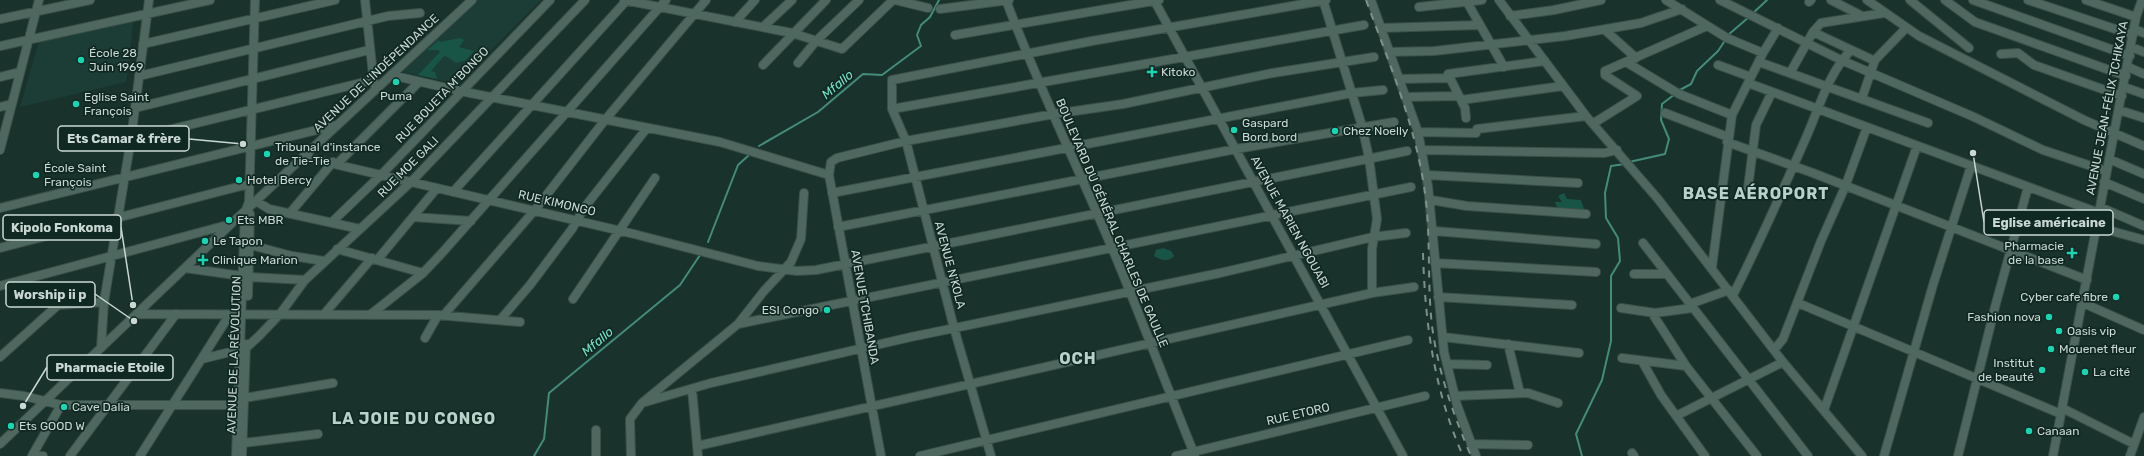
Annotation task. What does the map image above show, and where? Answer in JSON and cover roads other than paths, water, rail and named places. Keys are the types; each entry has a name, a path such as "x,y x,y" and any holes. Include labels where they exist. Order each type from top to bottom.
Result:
{"street":[{"path":"0,150 2,135 30,39 39,0"},
{"path":"0,19 90,0"},
{"path":"102,348 104,302 131,139 149,0"},
{"path":"0,46 210,0"},
{"name":"AVENUE DE LA RÉVOLUTION","path":"246,277 251,245 249,184 255,0"},
{"path":"143,44 335,0"},
{"path":"365,0 369,50 375,91"},
{"name":"AVENUE DE L'INDÉPENDANCE","path":"0,444 232,224 250,205 304,157 472,0"},
{"name":"RUE BOUETA M'BONGO","path":"332,222 382,174 460,91 550,0"},
{"name":"RUE MOE GALI","path":"243,349 280,314 305,280 412,181 585,0"},
{"path":"453,192 626,0 659,8 792,33 842,49 894,0 928,8"},
{"path":"370,315 423,273 490,200 666,0"},
{"path":"425,338 440,315 534,211 605,120 706,0"},
{"path":"734,22 755,0"},
{"path":"763,27 792,0"},
{"path":"763,65 792,33 826,0"},
{"path":"798,63 816,41 860,0"},
{"name":"BOULEVARD DU GÉNÉRAL CHARLES DE GAULLE","path":"1006,0 1026,54 1054,114 1112,248 1194,454"},
{"path":"940,9 1009,0"},
{"path":"955,35 1156,0"},
{"name":"AVENUE MARIEN NGOUABI","path":"1156,0 1169,28 1295,256 1376,408 1404,456"},
{"path":"1323,0 1362,126 1369,158 1372,194 1377,219 1373,237 1372,292"},
{"path":"1026,54 1326,0"},
{"path":"1371,0 1423,150 1431,200 1438,297 1447,364 1455,396 1476,456"},
{"path":"1419,7 1482,0"},
{"path":"1499,0 1586,116 1617,150 1712,267 1783,362 1862,456"},
{"path":"1510,16 1575,6 1601,0"},
{"path":"1666,0 1727,38 1763,53"},
{"path":"1720,0 1869,73 1974,117 2043,150 2106,171"},
{"path":"1831,0 1863,16"},
{"path":"1867,0 1906,28 2084,120 2144,146"},
{"path":"1910,0 1969,48"},
{"path":"1945,0 1975,22 2126,76"},
{"path":"1973,0 2130,52 2144,52"},
{"path":"2028,0 2134,32 2144,33"},
{"path":"2086,0 2140,13"},
{"name":"AVENUE JEAN-FÉLIX TCHIKAYA","path":"2053,456 2083,303 2106,171 2115,134 2134,32 2140,13 2142,0"},
{"path":"1467,2 1490,45 1504,67"},
{"path":"1389,52 1421,53 1528,39 1565,36 1641,23 1682,9"},
{"path":"139,76 388,16 420,13"},
{"path":"1790,73 1812,32 1821,22 1884,13"},
{"path":"892,109 1040,84 1364,25"},
{"path":"1381,28 1480,25"},
{"path":"1594,124 1637,96 1604,73 1707,26"},
{"path":"1712,267 1717,237 1727,139 1732,115 1763,53 1778,28"},
{"path":"1862,98 1869,73 1875,61 1884,48 1900,36 1906,28"},
{"path":"1604,30 1636,58"},
{"path":"1812,32 1850,51 1875,61"},
{"path":"135,108 369,50"},
{"path":"1621,308 1652,313 1691,306 1731,292 1748,269 1819,109 1832,74 1841,60 1850,51"},
{"path":"2002,54 2018,53 2031,64 2122,96"},
{"name":"AVENUE N'KOLA","path":"991,456 954,328 906,141 892,109 892,80 1026,54"},
{"path":"906,141 1054,114 1123,104 1202,87 1341,61 1374,57"},
{"path":"1448,78 1449,74 1545,61"},
{"path":"1626,62 1680,94 1732,115"},
{"path":"1759,62 1928,123"},
{"path":"1718,65 1772,92 2028,187 2144,226"},
{"path":"2128,67 2144,74"},
{"path":"0,77 20,72"},
{"path":"391,75 460,91 720,142 829,175"},
{"path":"1399,79 1448,78"},
{"path":"1448,78 1460,98 1466,112 1466,118"},
{"path":"131,139 373,80"},
{"path":"290,213 335,162 419,82"},
{"path":"1405,97 1460,98 1564,86"},
{"path":"2124,87 2144,94"},
{"path":"832,193 1218,118 1352,93 1383,90"},
{"path":"1748,188 1756,125 1772,92"},
{"path":"0,107 12,104"},
{"path":"2119,110 2144,118"},
{"path":"1665,113 1752,151 2087,280"},
{"path":"1418,132 1475,133 1478,129 1495,126 1586,116"},
{"path":"838,227 924,212 1236,149 1362,126 1394,122"},
{"path":"0,208 250,145 338,125"},
{"path":"1774,350 1783,339 1829,220 1845,187 1867,127"},
{"path":"500,320 534,280 578,220 584,208 647,128"},
{"name":"AVENUE TCHIBANDA","path":"881,456 851,302 846,264 829,175 831,162 837,158 906,141"},
{"path":"1824,410 1917,146"},
{"path":"1423,150 1608,153 1617,150"},
{"name":"RUE KIMONGO","path":"304,157 335,162 453,192 578,220 781,271 805,272 1407,151"},
{"path":"2109,159 2144,174"},
{"path":"1884,456 1908,378 1913,352 1971,166"},
{"path":"1427,175 1578,183"},
{"path":"573,299 655,178"},
{"path":"2104,182 2144,199"},
{"path":"0,248 249,184"},
{"path":"738,324 1411,187"},
{"path":"1958,456 1976,379 2028,187"},
{"path":"325,313 413,217 437,188"},
{"path":"631,456 630,419 633,413 653,392 706,352 738,324 781,271 791,262 801,240 804,192"},
{"path":"1431,200 1467,206 1586,214"},
{"path":"250,205 360,229"},
{"name":"AVENUE DE LA RÉVOLUTION","path":"242,456 244,314 250,205"},
{"path":"413,217 471,221"},
{"path":"0,286 232,224"},
{"path":"2097,227 2144,240"},
{"path":"1434,231 1596,244"},
{"path":"642,403 731,378 954,328 1045,311 1128,291 1295,256 1373,237 1406,233"},
{"path":"1643,243 1808,456"},
{"path":"251,245 292,256 324,261"},
{"path":"337,249 423,273"},
{"path":"1435,263 1596,272"},
{"path":"185,268 246,277 305,280"},
{"path":"1634,274 1666,274"},
{"path":"692,389 697,451 872,406 971,386 1372,292 1414,287"},
{"path":"1438,297 1572,305"},
{"path":"0,357 58,305 104,302"},
{"path":"1798,303 1976,379 2061,411 2134,444"},
{"path":"2083,303 2144,330"},
{"path":"136,314 325,313 370,315 440,315 520,322"},
{"path":"1652,313 1686,366 1757,456"},
{"path":"70,456 176,314"},
{"path":"140,456 230,314"},
{"path":"1443,337 1579,353"},
{"path":"920,456 1408,340"},
{"path":"1508,344 1520,393"},
{"path":"202,359 243,349"},
{"path":"1622,358 1686,366"},
{"path":"1642,361 1676,416 1705,456"},
{"path":"1676,416 1783,362"},
{"path":"1447,364 1487,365"},
{"path":"0,393 24,396 43,402 61,405 109,404 172,406 242,402 333,383"},
{"path":"1455,396 1520,393 1536,395 1558,403"},
{"name":"RUE ETORO","path":"1176,456 1194,454 1425,396"},
{"name":"AVENUE DE LA RÉVOLUTION","path":"236,456 242,402"},
{"path":"43,456 32,456 61,405"},
{"path":"2130,456 2144,417"},
{"path":"596,430 596,456"},
{"path":"243,442 318,434"},
{"path":"1471,444 1528,445"}],"waterway":[{"name":"Mfallo","path":"759,146 818,112 863,74 882,75 921,46 917,35 921,25 930,17 939,0"},
{"path":"1752,14 1767,0"},
{"path":"1728,35 1749,17"},
{"path":"1678,91 1691,84 1697,71 1718,51 1726,39"},
{"path":"1629,162 1665,154 1669,139 1661,120 1662,104 1675,94"},
{"name":"Mfallo","path":"708,242 738,165 749,155"},
{"path":"1582,456 1576,434 1602,380 1611,341 1611,276 1620,261 1618,238 1606,218 1605,193 1611,166 1625,164"},
{"name":"Mfallo","path":"534,456 544,439 549,393 680,285 700,255"}],"railway":[{"path":"1366,0 1401,95 1421,168 1427,210 1432,326 1442,376 1458,424 1471,456"},
{"path":"1423,253 1426,305 1433,356 1445,406 1463,456"}],"place":[{"name":"École 28 Juin 1969","path":"81,60"},
{"name":"Kitoko","path":"1152,72"},
{"name":"Puma","path":"396,82"},
{"name":"Eglise Saint François","path":"76,104"},
{"name":"Gaspard Bord bord","path":"1234,130"},
{"name":"Chez Noelly","path":"1335,131"},
{"name":"Ets Camar & frère","path":"243,144"},
{"name":"Eglise américaine","path":"1973,153"},
{"name":"Tribunal d'instance de Tie-Tie","path":"267,154"},
{"name":"École Saint François","path":"36,175"},
{"name":"Hotel Bercy","path":"239,180"},
{"name":"Ets MBR","path":"229,220"},
{"name":"Le Tapon","path":"205,241"},
{"name":"Pharmacie de la base","path":"2072,253"},
{"name":"Clinique Marion","path":"203,260"},
{"name":"Cyber cafe fibre","path":"2116,297"},
{"name":"Kipolo Fonkoma","path":"133,305"},
{"name":"ESI Congo","path":"827,310"},
{"name":"Fashion nova","path":"2049,317"},
{"name":"Worship ii p","path":"134,321"},
{"name":"Oasis vip","path":"2059,331"},
{"name":"Mouenet fleur","path":"2051,349"},
{"name":"Institut de beauté","path":"2042,370"},
{"name":"La cité","path":"2085,372"},
{"name":"Pharmacie Etoile","path":"23,406"},
{"name":"Cave Dalia","path":"64,407"},
{"name":"Ets GOOD W","path":"11,426"},
{"name":"Canaan","path":"2029,431"}],"district":[{"name":"BASE AÉROPORT","path":"1756,193"},
{"name":"OCH","path":"1078,358"},
{"name":"LA JOIE DU CONGO","path":"414,418"}]}
